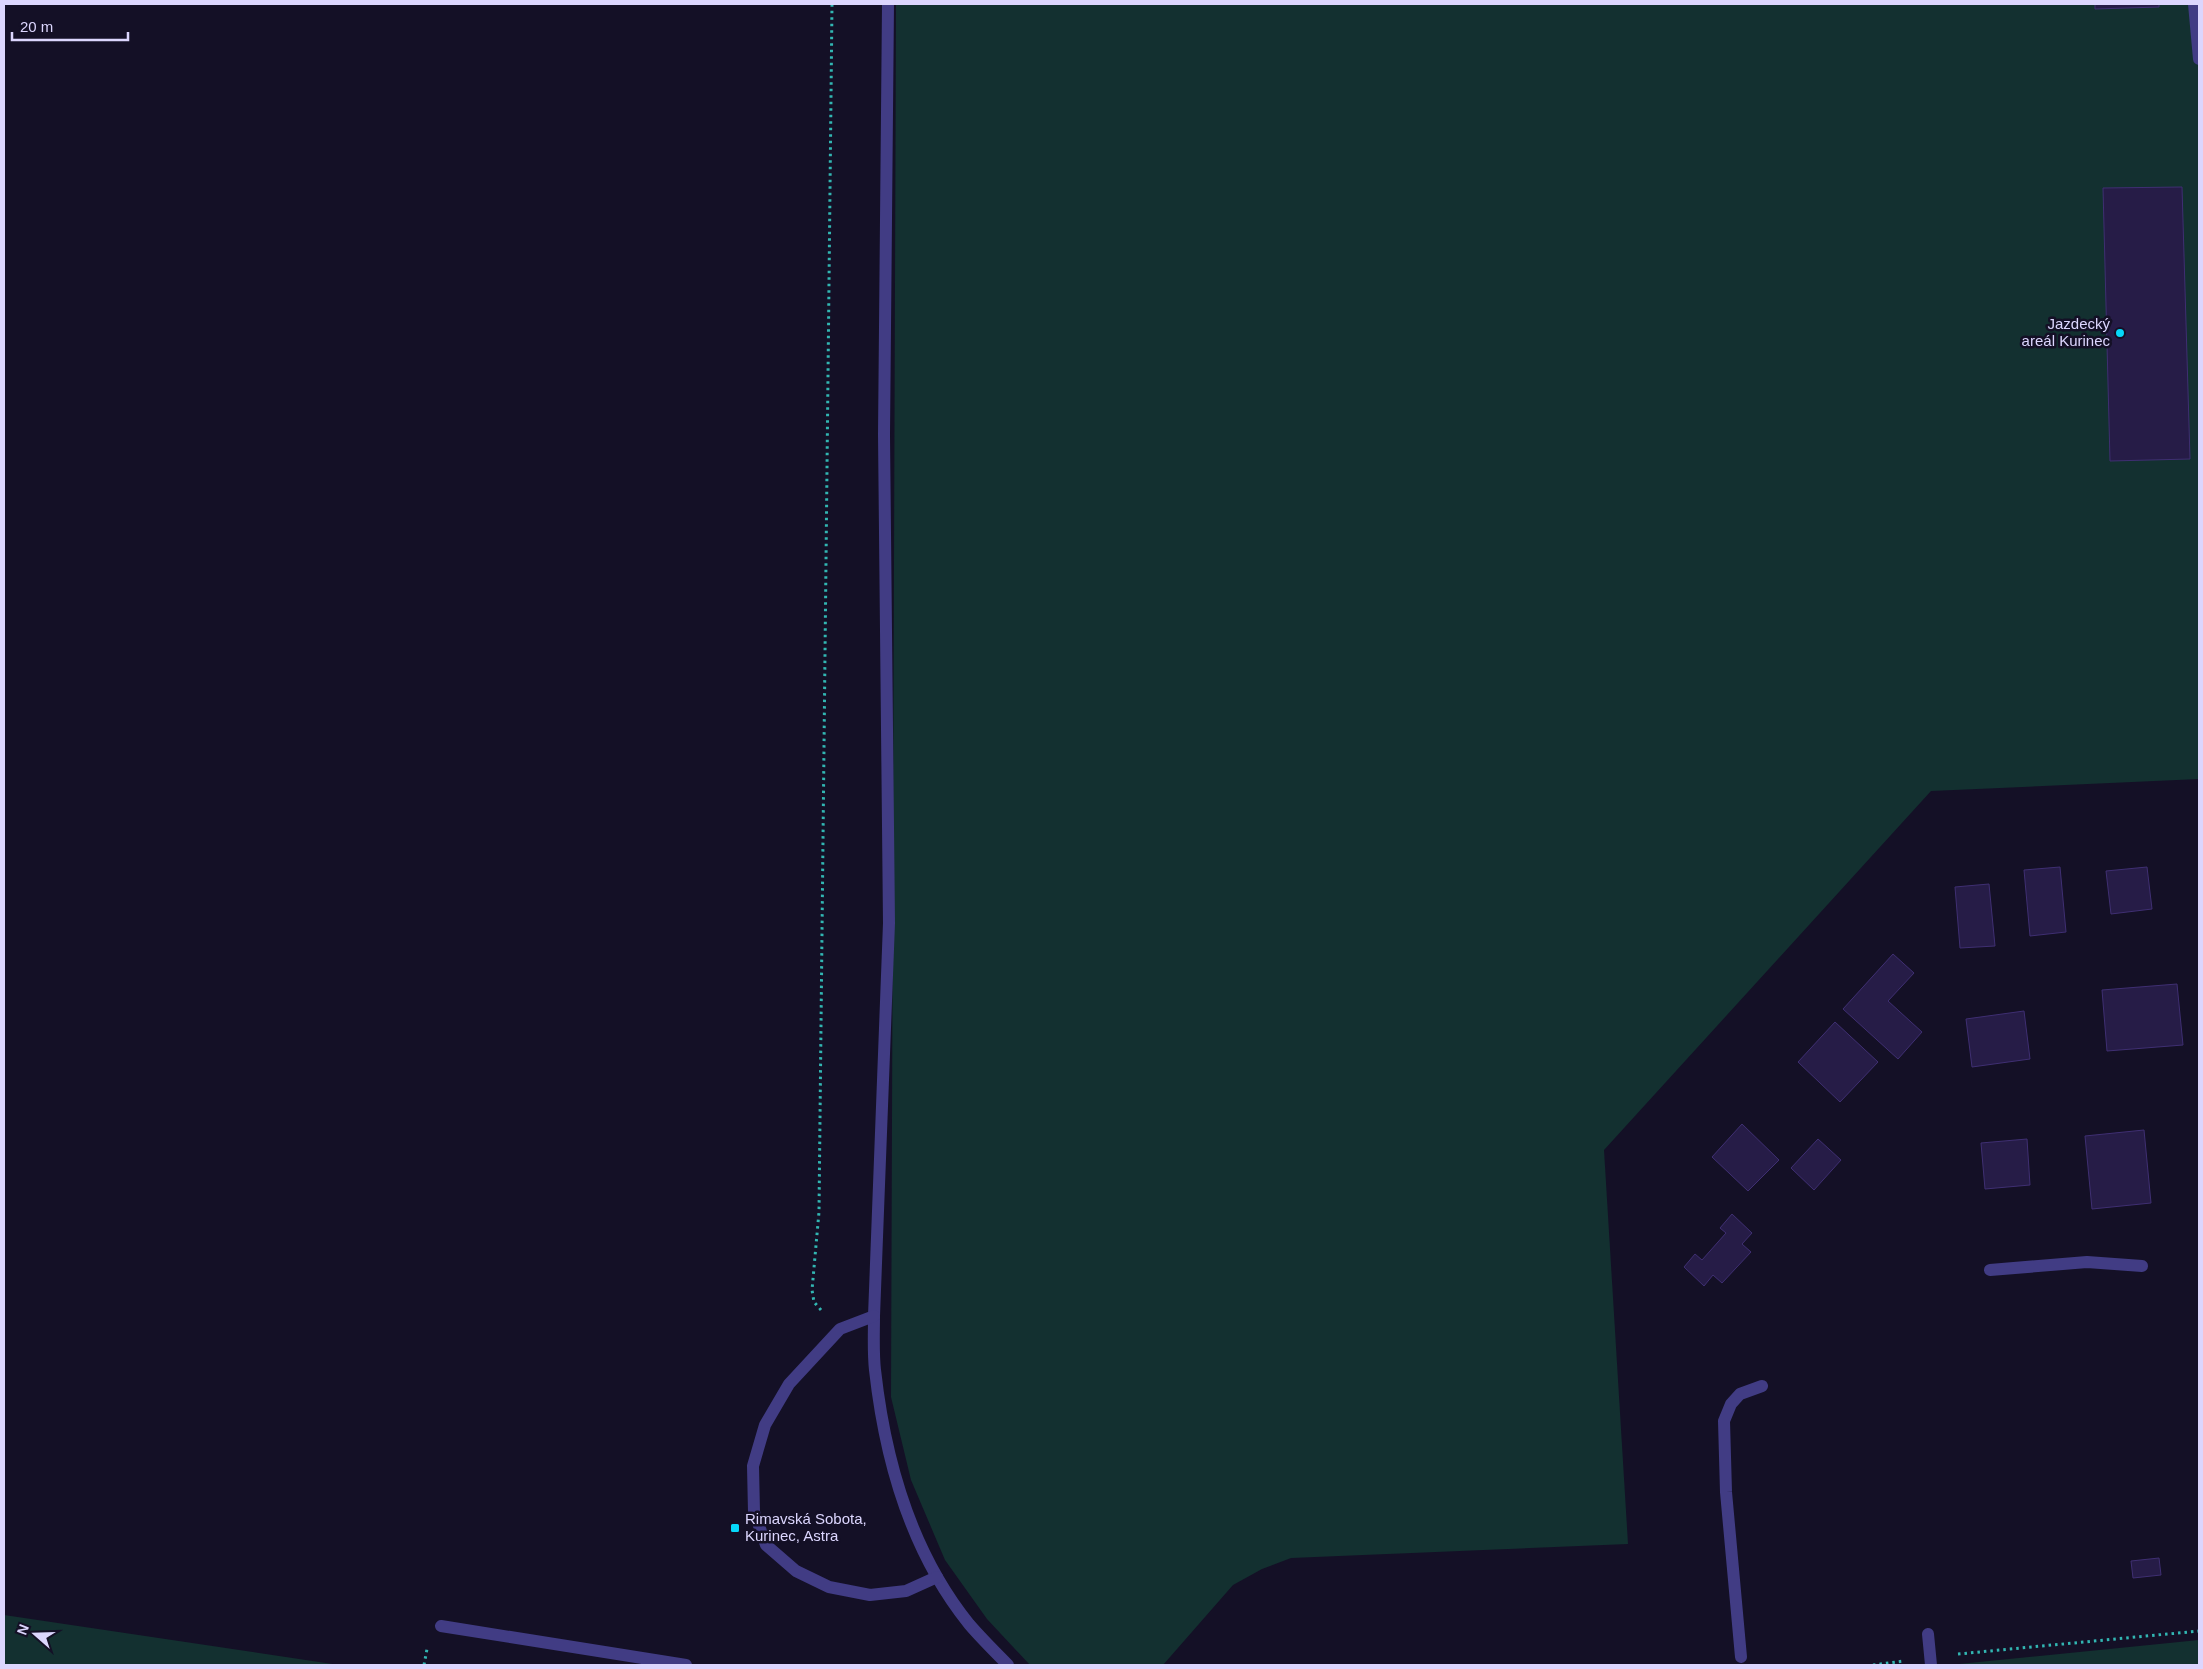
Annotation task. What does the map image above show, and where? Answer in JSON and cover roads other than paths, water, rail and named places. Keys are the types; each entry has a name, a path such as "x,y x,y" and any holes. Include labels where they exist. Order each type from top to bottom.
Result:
{"street":[{"path":"888,4 884,435 890,922 874,1316 874,1368 895,1474 909,1522 937,1577 969,1624 1008,1665"},
{"path":"2194,4 2199,59"},
{"path":"1990,1270 2087,1262 2142,1266"},
{"path":"874,1316 840,1330 789,1384 765,1425 753,1466 754,1512 766,1545 796,1571 829,1587 870,1595 906,1591 937,1577"},
{"path":"1740,1657 1726,1492 1724,1421 1731,1404 1740,1394 1762,1386"},
{"path":"441,1626 686,1665"},
{"path":"1928,1634 1930,1661"}],"place":[{"name":"Jazdecký areál Kurinec","path":"2120,333"},
{"name":"Rimavská Sobota, Kurinec, Astra","path":"735,1528"}]}
